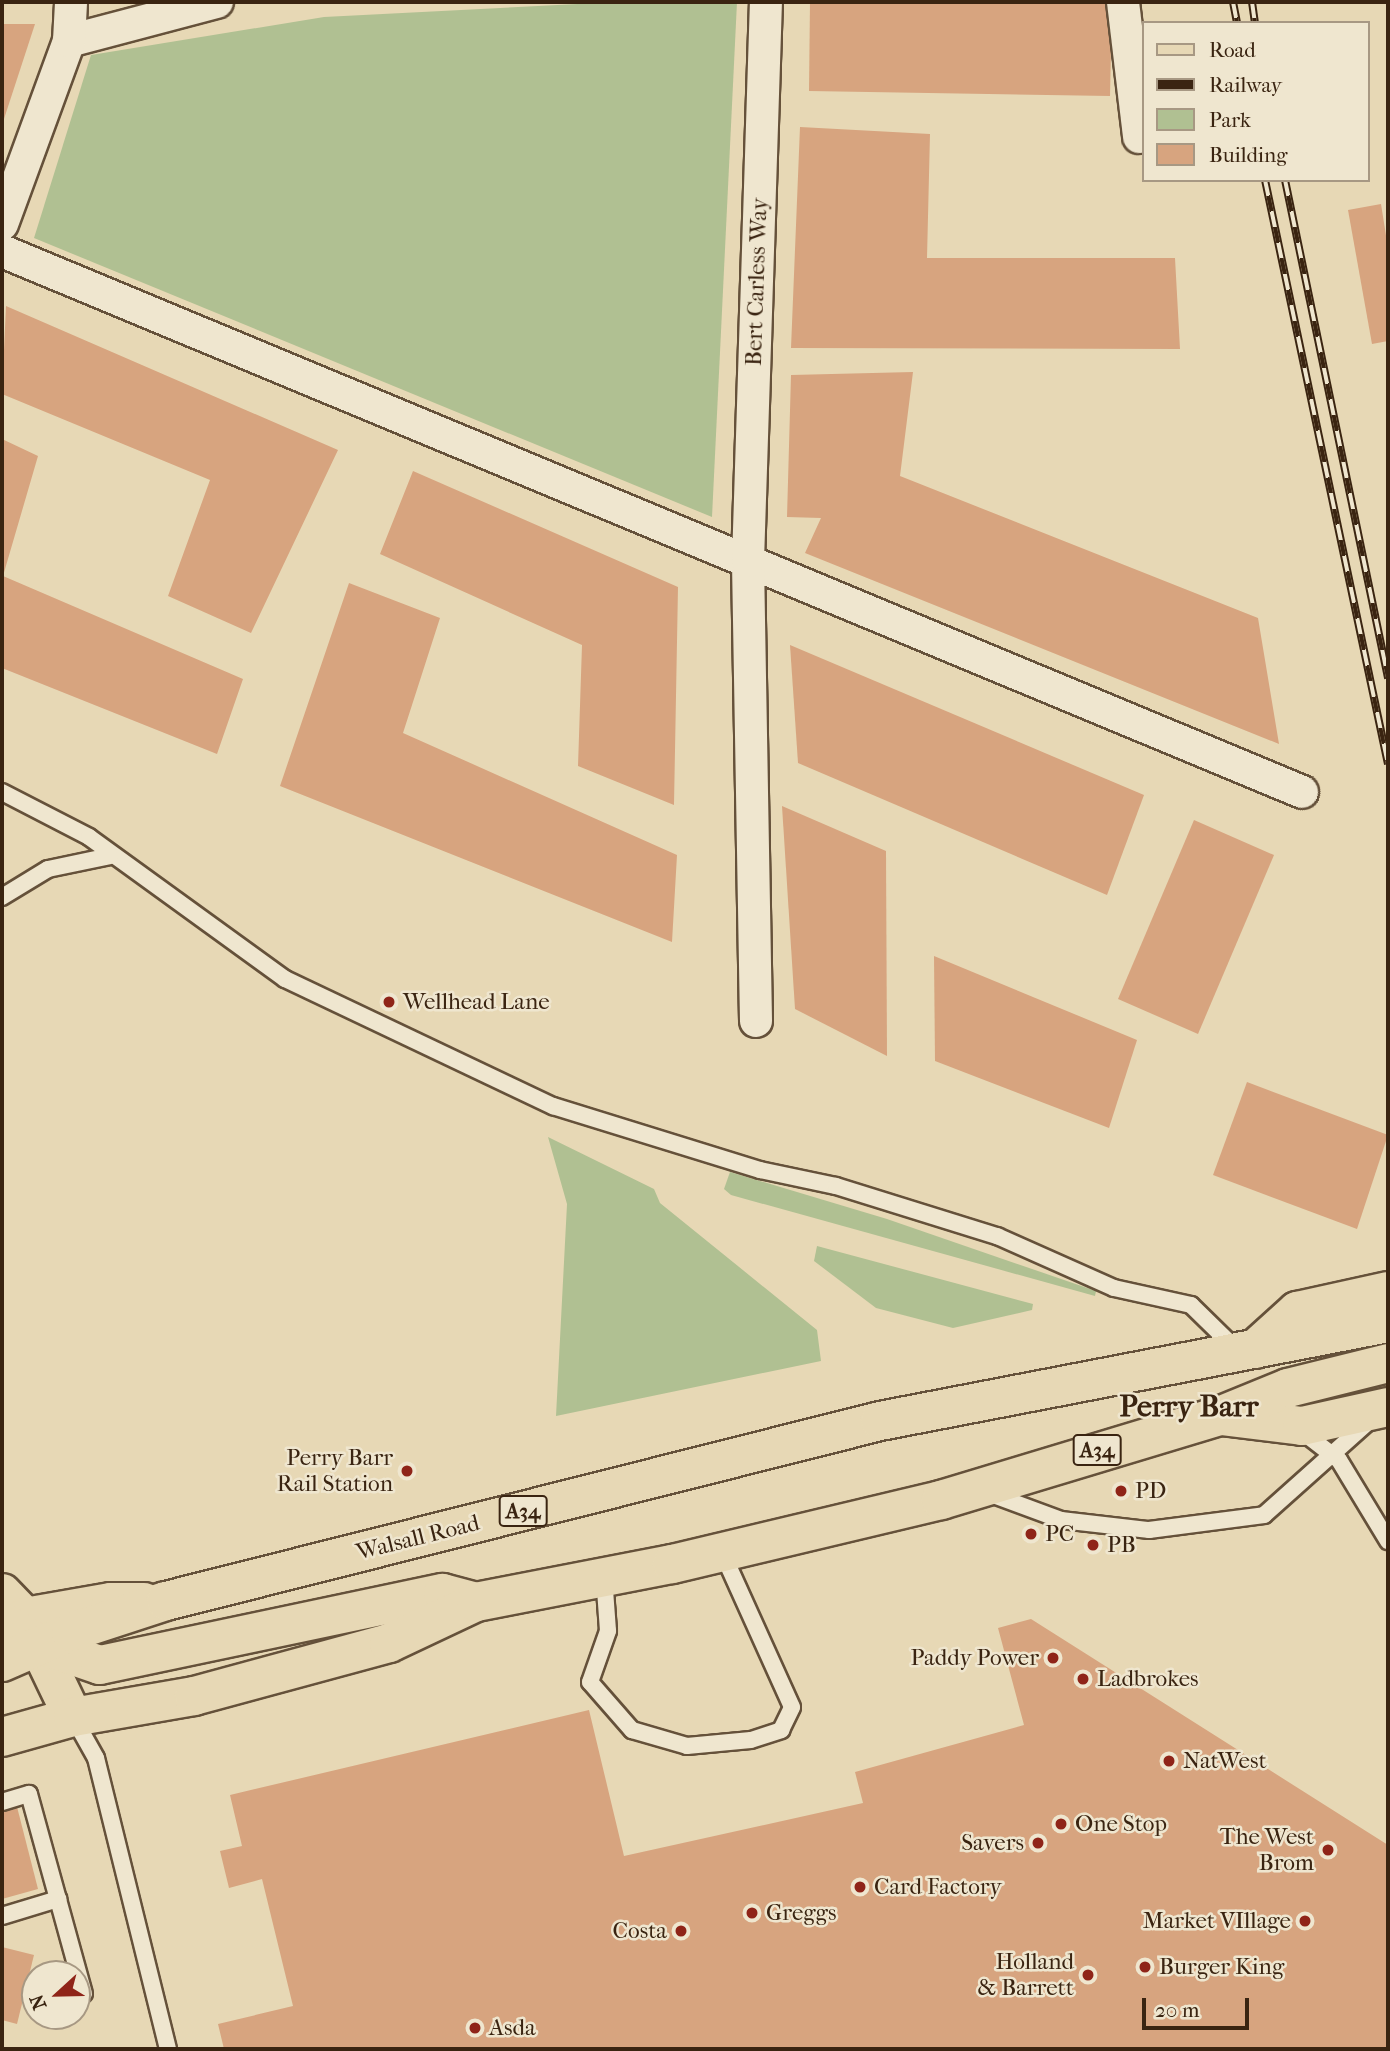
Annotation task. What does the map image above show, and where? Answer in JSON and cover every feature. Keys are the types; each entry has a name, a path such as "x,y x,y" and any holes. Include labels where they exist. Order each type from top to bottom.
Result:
{"main road":[{"path":"1246,1351 1297,1311 1388,1291"},
{"name":"A34","path":"1246,1351 1388,1323"},
{"name":"Walsall Road","path":"2,1662 17,1619 166,1601 880,1421 1246,1351"},
{"name":"A34","path":"2,1737 73,1717 194,1696 389,1643 476,1602 672,1564 721,1549 958,1494 1219,1416 1288,1388 1388,1363"},
{"path":"1219,1416 1292,1425 1387,1408"},
{"path":"17,1619 100,1665 443,1593 476,1602"},
{"path":"17,1619 73,1717"}],"street":[{"path":"2,225 69,41 71,2"},
{"path":"69,41 218,2"},
{"name":"Bert Carless Way","path":"756,1021 748,561 766,2"},
{"path":"1123,2 1139,136"},
{"path":"2,251 1302,792"}],"lane":[{"path":"2,792 89,837 110,856 285,979 553,1106 760,1170 898,1205 996,1236 1114,1288 1191,1305 1246,1351"},
{"path":"2,897 48,869 110,856"},
{"path":"958,1494 1061,1520 1149,1530 1264,1515 1330,1452 1387,1408"},
{"path":"1292,1425 1330,1452 1388,1535"},
{"path":"604,1576 608,1631 590,1682 632,1730 687,1746 751,1740 781,1730 792,1707 721,1549"},
{"path":"73,1717 96,1758 168,2049"},
{"path":"2,1802 29,1794 75,1960"},
{"path":"2,1916 58,1899"}],"green space":[{"path":"617,2 737,2 712,517 34,238 91,55 324,17"},
{"path":"548,1137 654,1189 660,1203 817,1330 821,1361 556,1416 567,1204"},
{"path":"730,1172 887,1219 1096,1291 1095,1296 731,1195 724,1189"},
{"path":"817,1246 1033,1304 1032,1310 953,1328 876,1308 814,1261"}],"building":[{"path":"810,2 1112,2 1110,96 809,91"},
{"path":"2,24 35,24 2,125"},
{"path":"800,127 930,134 927,258 1175,258 1180,349 791,348"},
{"path":"1381,204 1388,248 1388,341 1372,344 1348,210"},
{"path":"6,306 338,450 251,633 168,596 210,480 2,394"},
{"path":"913,372 900,476 1258,618 1279,744 805,553 821,518 787,517 791,375"},
{"path":"2,439 38,456 3,576 243,679 217,754 2,668"},
{"path":"413,471 678,587 674,805 578,766 582,645 380,554"},
{"path":"349,583 440,618 403,733 677,855 672,942 280,786"},
{"path":"790,645 1144,795 1107,895 798,763"},
{"path":"782,806 886,851 887,1056 795,1009"},
{"path":"1194,820 1274,855 1198,1034 1118,999"},
{"path":"934,956 1137,1040 1109,1128 935,1061"},
{"path":"1247,1082 1388,1135 1357,1229 1213,1175"},
{"name":"One Stop","path":"1031,1619 1388,1845 1388,2049 224,2049 218,2024 293,2006 262,1879 229,1888 220,1851 242,1846 230,1795 589,1710 624,1856 863,1803 855,1772 1024,1725 998,1628"},
{"path":"15,1799 38,1889 2,1899 2,1802"},
{"path":"2,1947 34,1955 33,1960 21,1960 21,2008 17,2024 2,2020"}],"railway":[{"path":"1233,2 1237,21"},
{"path":"1252,2 1255,21"},
{"path":"1265,182 1388,764"},
{"path":"1285,182 1388,678"}],"place":[{"name":"Wellhead Lane","path":"389,1002"},
{"name":"Perry Barr Rail Station","path":"407,1471"},
{"name":"PD","path":"1121,1491"},
{"name":"PC","path":"1031,1534"},
{"name":"PB","path":"1093,1545"},
{"name":"Paddy Power","path":"1053,1658"},
{"name":"Ladbrokes","path":"1083,1679"},
{"name":"NatWest","path":"1169,1761"},
{"name":"One Stop","path":"1061,1824"},
{"name":"Savers","path":"1038,1843"},
{"name":"The West Brom","path":"1328,1850"},
{"name":"Card Factory","path":"860,1887"},
{"name":"Greggs","path":"752,1913"},
{"name":"Market VIllage","path":"1305,1921"},
{"name":"Costa","path":"681,1931"},
{"name":"Burger King","path":"1145,1967"},
{"name":"Holland & Barrett","path":"1088,1975"},
{"name":"Asda","path":"475,2028"}],"district":[{"name":"Perry Barr","path":"1189,1407"}]}
